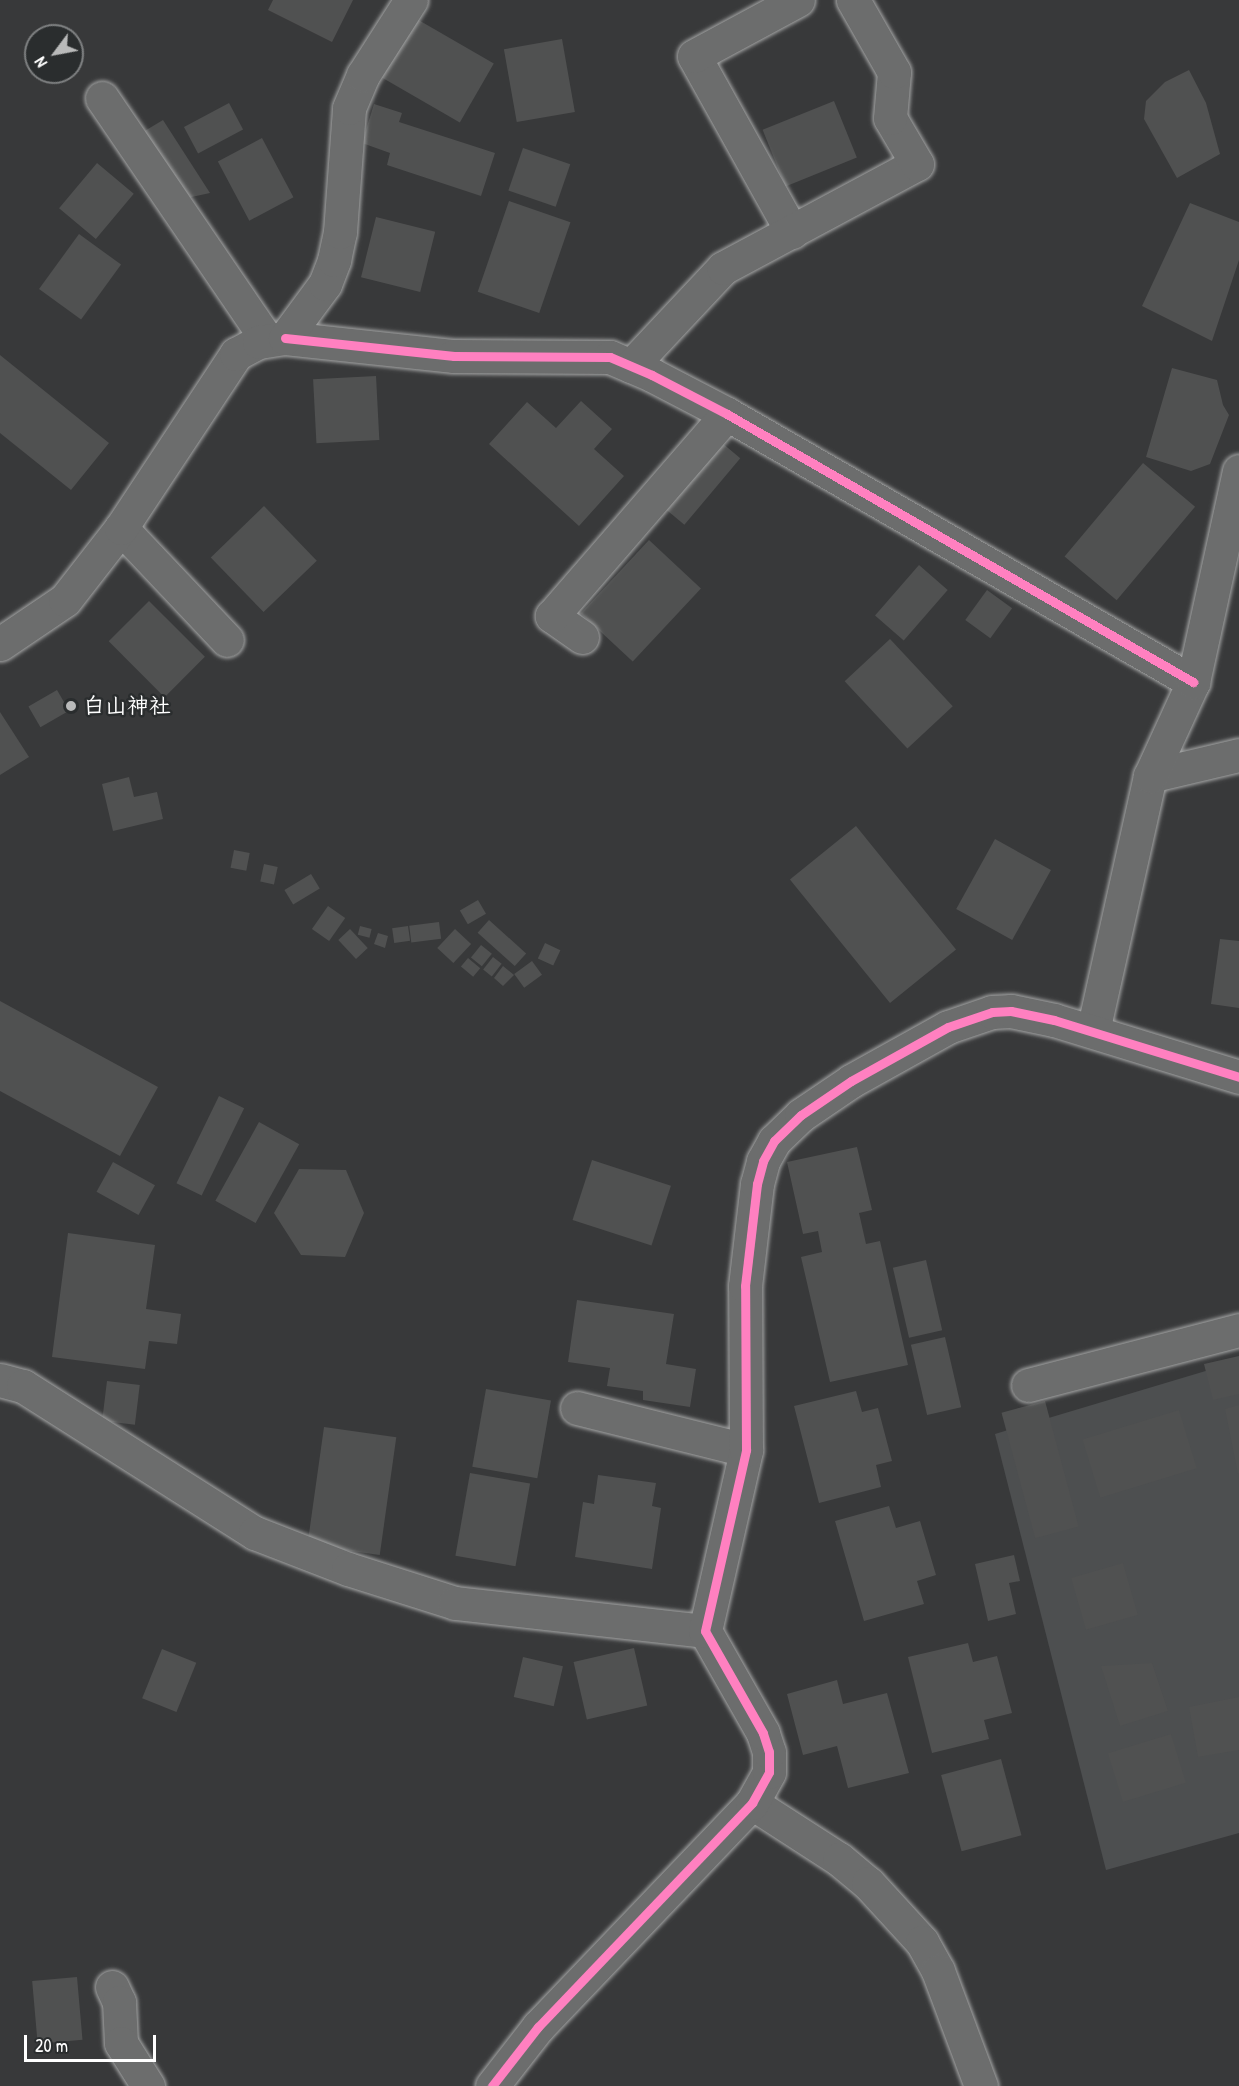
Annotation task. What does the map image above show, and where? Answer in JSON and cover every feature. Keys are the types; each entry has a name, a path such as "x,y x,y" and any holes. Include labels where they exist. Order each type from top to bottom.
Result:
{"street":[{"path":"276,339 325,284 334,261 340,232 349,108 355,90 411,0"},
{"path":"792,232 694,56 798,0"},
{"path":"631,366 723,268 917,164 890,118 894,72 853,0"},
{"path":"102,98 276,339"},
{"path":"0,644 65,600 122,528 236,354 276,339 454,356 610,357 727,414 1192,682"},
{"path":"582,637 552,616 727,414"},
{"path":"1093,1031 1150,776 1192,682 1239,471"},
{"path":"122,528 227,640"},
{"path":"1150,776 1239,755"},
{"path":"492,2086 538,2027 752,1803 769,1772 770,1752 763,1733 705,1631 746,1450 745,1286 757,1184 763,1161 774,1141 801,1115 850,1082 924,1039 974,1016 1011,1011 1093,1031 1239,1077"},
{"path":"1028,1385 1239,1330"},
{"path":"0,1380 23,1386 255,1533 348,1569 455,1603 705,1631"},
{"path":"577,1408 746,1450"},
{"path":"752,1803 839,1859 868,1883 922,1942 938,1971 981,2086"},
{"path":"112,1987 119,2002 121,2043 148,2086"}],"shaded area":[{"path":"1239,1361 1239,1833 1106,1870 995,1434"}],"building":[{"path":"273,0 353,0 332,42 268,10"},
{"path":"415,18 494,64 460,122 381,77"},
{"path":"562,39 575,112 517,122 504,49"},
{"path":"1189,70 1206,103 1220,154 1177,178 1144,119 1146,101 1165,82"},
{"path":"834,101 857,158 785,186 763,130"},
{"path":"229,103 243,129 198,153 184,127"},
{"path":"374,104 402,113 399,122 495,153 481,196 387,165 390,153 362,143"},
{"path":"163,120 210,193 187,198 143,132"},
{"path":"262,138 293,197 249,221 218,161"},
{"path":"523,148 570,164 556,207 508,191"},
{"path":"97,163 134,194 96,239 59,208"},
{"path":"509,201 570,222 539,313 478,292"},
{"path":"1190,203 1239,222 1239,260 1212,341 1142,306"},
{"path":"376,217 435,232 420,292 361,277"},
{"path":"79,234 121,265 81,320 39,289"},
{"path":"0,355 109,443 71,490 0,433"},
{"path":"1172,368 1217,380 1223,405 1229,415 1210,464 1191,471 1146,457"},
{"path":"376,376 379,440 316,443 313,379"},
{"path":"581,401 612,429 594,449 624,476 579,526 489,444 527,402 556,428"},
{"path":"715,437 740,458 684,525 659,504"},
{"path":"1143,463 1195,507 1117,600 1065,556"},
{"path":"264,506 317,561 264,612 211,557"},
{"path":"649,540 701,588 633,662 581,613"},
{"path":"919,565 948,590 904,640 875,616"},
{"path":"987,590 1012,608 990,638 965,620"},
{"path":"149,601 205,657 165,697 109,641"},
{"path":"890,639 953,706 907,749 845,681"},
{"path":"57,690 69,711 40,727 28,706"},
{"path":"0,712 29,757 0,775"},
{"path":"129,777 134,797 157,792 163,819 113,831 102,784"},
{"path":"856,826 956,950 890,1003 790,879"},
{"path":"995,839 1051,870 1012,940 956,909"},
{"path":"234,850 250,853 246,871 231,868"},
{"path":"264,864 278,867 274,885 260,882"},
{"path":"311,874 320,889 293,905 284,890"},
{"path":"478,900 486,914 468,924 460,910"},
{"path":"328,906 345,918 329,941 312,929"},
{"path":"489,920 526,953 515,966 478,933"},
{"path":"439,922 441,939 411,943 409,926"},
{"path":"360,926 372,929 369,938 358,935"},
{"path":"408,926 410,941 394,943 392,928"},
{"path":"350,929 368,948 356,959 338,940"},
{"path":"455,929 471,944 453,963 437,948"},
{"path":"378,933 388,936 385,948 374,944"},
{"path":"1220,939 1239,941 1239,1008 1211,1004"},
{"path":"545,943 560,950 553,966 538,958"},
{"path":"481,945 492,954 482,966 471,957"},
{"path":"493,957 502,964 492,976 483,970"},
{"path":"468,958 480,968 473,977 461,966"},
{"path":"532,961 542,975 524,988 514,974"},
{"path":"503,966 514,975 503,986 494,978"},
{"path":"0,1001 158,1087 120,1156 0,1091"},
{"path":"219,1096 244,1108 202,1195 176,1183"},
{"path":"259,1122 299,1144 256,1223 215,1201"},
{"path":"857,1147 872,1210 859,1213 866,1244 880,1241 908,1365 830,1382 801,1257 822,1252 818,1231 803,1234 787,1162"},
{"path":"592,1160 671,1186 651,1246 573,1220"},
{"path":"113,1162 155,1185 138,1215 97,1192"},
{"path":"299,1169 346,1170 364,1213 345,1257 301,1255 274,1213"},
{"path":"68,1233 155,1245 146,1309 181,1314 177,1344 149,1341 145,1369 52,1357"},
{"path":"926,1260 942,1330 909,1338 893,1268"},
{"path":"577,1300 674,1314 666,1364 696,1369 690,1407 643,1400 643,1391 607,1386 610,1368 568,1362"},
{"path":"945,1337 961,1407 927,1415 911,1345"},
{"path":"1239,1356 1239,1394 1213,1400 1204,1364"},
{"path":"107,1381 140,1385 135,1425 102,1421"},
{"path":"486,1389 551,1400 537,1478 472,1467"},
{"path":"856,1391 862,1412 878,1408 892,1461 876,1465 881,1487 819,1503 794,1406"},
{"path":"1045,1401 1079,1527 1035,1538 1002,1413"},
{"path":"1239,1405 1239,1473 1238,1474 1225,1409"},
{"path":"1179,1410 1197,1468 1100,1498 1082,1440"},
{"path":"324,1427 396,1437 380,1555 307,1545"},
{"path":"470,1473 530,1484 515,1566 455,1556"},
{"path":"598,1475 656,1483 652,1506 661,1508 652,1569 575,1557 583,1502 594,1504"},
{"path":"889,1506 896,1528 920,1521 936,1575 917,1581 924,1604 864,1621 835,1521"},
{"path":"1014,1555 1020,1581 1009,1583 1016,1614 988,1621 975,1564"},
{"path":"1123,1563 1138,1615 1086,1630 1071,1578"},
{"path":"968,1643 973,1662 997,1656 1012,1713 984,1720 989,1739 932,1753 908,1657"},
{"path":"634,1648 647,1705 587,1719 574,1662"},
{"path":"162,1649 196,1663 176,1712 142,1698"},
{"path":"523,1657 563,1666 554,1706 514,1697"},
{"path":"1152,1663 1168,1711 1120,1726 1101,1666"},
{"path":"837,1680 843,1704 887,1693 909,1773 848,1788 837,1746 803,1755 787,1694"},
{"path":"1239,1697 1239,1750 1198,1757 1189,1707"},
{"path":"1171,1734 1186,1783 1123,1802 1108,1753"},
{"path":"1001,1759 1021,1835 962,1851 941,1775"},
{"path":"77,1977 82,2040 38,2044 32,1981"}],"cycle path":[{"path":"285,338 454,356 610,357 652,375 727,414 1193,682"},
{"path":"492,2086 538,2027 752,1803 769,1772 769,1752 763,1733 705,1631 746,1450 745,1286 757,1184 763,1161 774,1141 801,1115 851,1081 948,1027 992,1012 1011,1011 1054,1020 1239,1077"}],"place":[{"name":"白山神社","path":"71,706"}]}
